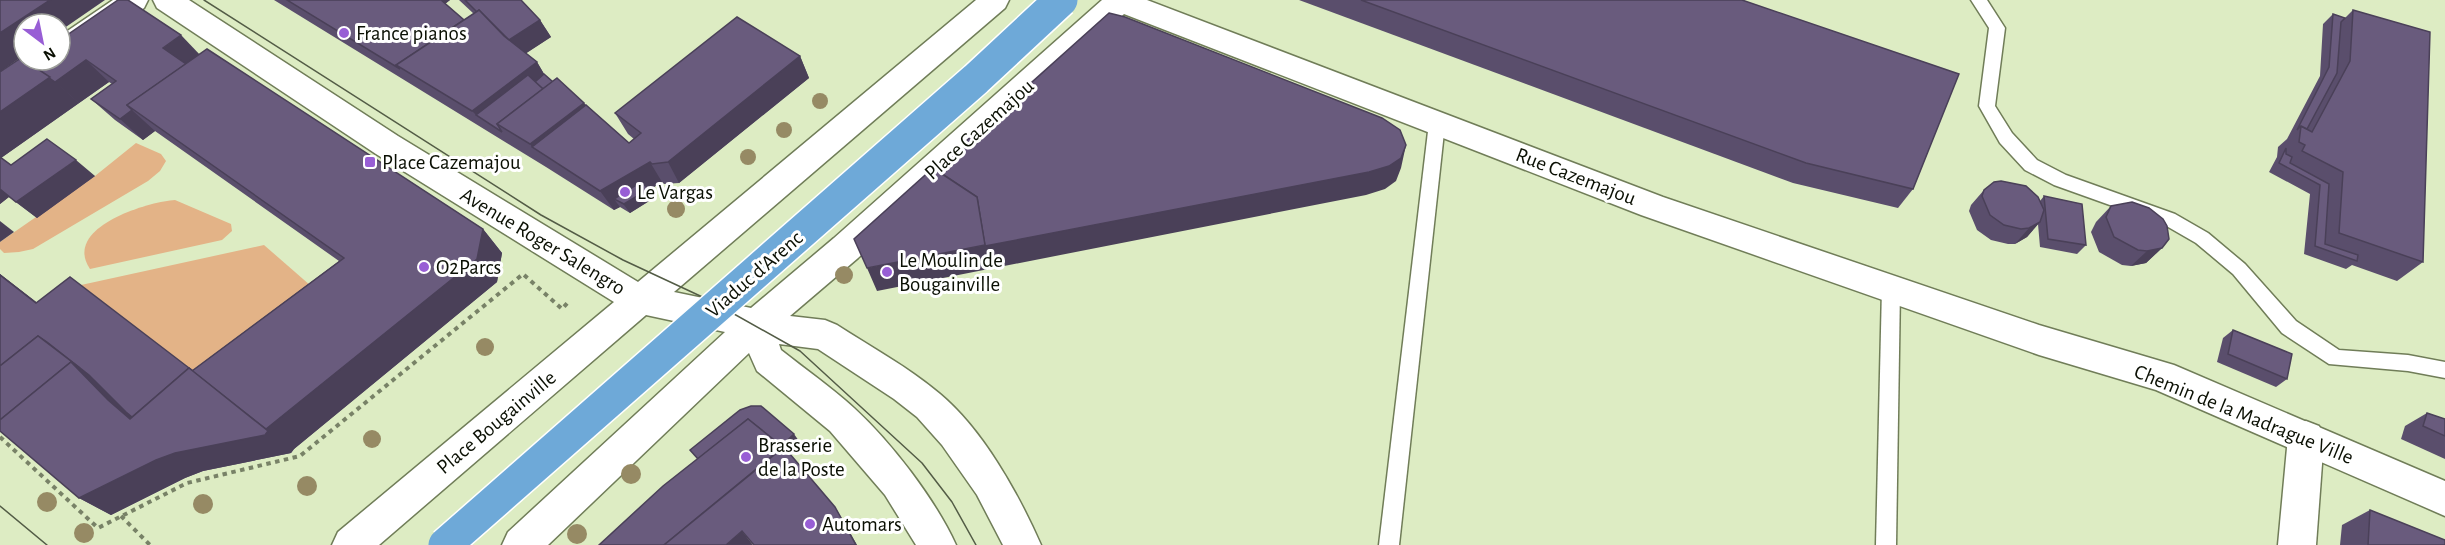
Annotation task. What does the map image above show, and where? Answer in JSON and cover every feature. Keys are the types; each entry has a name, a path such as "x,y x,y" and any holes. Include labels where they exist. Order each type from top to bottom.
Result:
{"highway":[{"name":"Viaduc d'Arenc","path":"445,545 976,79 1061,0"}],"street":[{"path":"72,43 134,0"},
{"name":"Avenue Roger Salengro","path":"167,0 387,145 597,275 642,300 748,322 754,326 825,335 906,388 928,406 955,434 990,483 1022,545"},
{"path":"642,300 995,0"},
{"name":"Rue Cazemajou","path":"1119,1 1652,206 2039,340"},
{"name":"Place Cazemajou","path":"754,326 846,248 1119,1"},
{"name":"Place Bougainville","path":"351,545 642,300"},
{"path":"521,545 754,326 769,360 842,420 897,483 937,545"},
{"name":"Chemin de la Madrague Ville","path":"2039,340 2162,376 2445,499"},
{"path":"2297,545 2306,437"}],"lane":[{"path":"1978,0 1996,28 1987,106 2006,138 2031,165 2060,180 2169,219 2202,238 2239,269 2289,327 2336,358 2408,363 2445,370"},
{"path":"1389,545 1437,123"},
{"path":"1886,545 1891,288"}],"path":[{"path":"0,437 98,528 188,483 300,456 522,274 562,309 597,275"},
{"path":"121,516 150,545"}],"shaded area":[{"path":"136,143 161,154 166,161 160,171 148,181 33,249 4,253 0,249 0,242 95,176"},
{"path":"175,200 231,224 232,231 222,240 90,269 84,254 87,241 97,230 128,212"},
{"path":"264,245 334,306 193,371 81,285"}],"building":[{"path":"0,0 50,0 32,12 12,12 12,25 0,33"},
{"path":"118,0 128,0 181,35 163,48 186,64 127,105 132,110 120,119 91,99 116,81 86,60 72,70 72,32"},
{"path":"287,0 441,0 464,20 396,65 400,69"},
{"path":"465,0 521,0 540,20 509,40 479,10 477,12"},
{"path":"1361,0 1742,0 1959,74 1913,189 1806,163"},
{"path":"479,10 504,36 537,62 472,111 396,65"},
{"path":"2353,10 2430,32 2423,262 2339,233 2343,172 2302,151 2305,145 2299,142 2301,126 2312,132 2350,61"},
{"path":"1109,13 1125,17 1382,118 1400,130 1406,145 1401,158 1389,166 1369,172 985,246 977,197 935,169"},
{"path":"2333,14 2345,18 2341,22 2337,73 2307,129 2301,126 2297,130 2329,67"},
{"path":"737,17 800,56 668,162 652,164 650,162 600,191 532,147 586,105 629,143 641,133 615,113"},
{"name":"O2Parcs","path":"207,49 483,229 477,259 266,429 192,371 344,258 127,105"},
{"path":"12,64 12,72 42,72 50,77 0,112 0,72"},
{"path":"41,72 69,72 55,82"},
{"path":"544,74 553,82 543,89 535,82"},
{"path":"528,75 543,89 497,124 502,132 476,115"},
{"path":"557,78 584,103 530,144 497,124"},
{"path":"47,139 76,160 16,202 0,189 0,157 11,165"},
{"path":"2286,148 2286,154 2292,157 2290,163 2329,184 2325,244 2358,255 2357,261 2315,246 2320,185 2279,163"},
{"path":"933,168 977,197 985,245 867,268 854,239"},
{"path":"2001,181 2026,186 2038,197 2044,210 2040,222 2029,228 2021,229 2004,225 1990,215 1982,196 1984,190 1994,182"},
{"path":"641,182 649,189 624,204 614,199"},
{"path":"2044,196 2082,204 2086,245 2048,239"},
{"path":"2132,202 2149,208 2163,219 2167,226 2169,239 2162,248 2138,250 2114,237 2106,217 2111,206"},
{"path":"0,275 36,303 70,277 193,371 189,368 132,417 89,375 38,336 0,366"},
{"path":"2233,330 2292,354 2287,379 2228,354"},
{"path":"38,336 80,368 71,362 0,420 0,366"},
{"path":"71,362 130,419 189,368 268,431 265,435 175,453 79,498 0,431 0,420"},
{"path":"751,406 761,406 794,434 781,446 748,419 698,459 690,450 740,410"},
{"path":"2427,413 2445,419 2445,436 2423,426"},
{"path":"748,419 783,447 664,545 599,545 663,486"},
{"path":"784,447 835,507 856,545 754,545 742,531 726,545 664,545"},
{"path":"2370,510 2445,540 2445,545 2368,545"}],"tram line":[{"path":"204,0 541,215 623,260 711,301 800,351 922,463 952,502 976,545"},
{"path":"0,506 47,545"}],"place":[{"name":"France pianos","path":"344,33"},
{"name":"Place Cazemajou","path":"370,162"},
{"name":"Le Vargas","path":"625,192"},
{"name":"O2Parcs","path":"424,267"},
{"name":"Le Moulin de Bougainville","path":"887,272"},
{"name":"Brasserie de la Poste","path":"746,457"},
{"name":"Automars","path":"810,524"}]}
